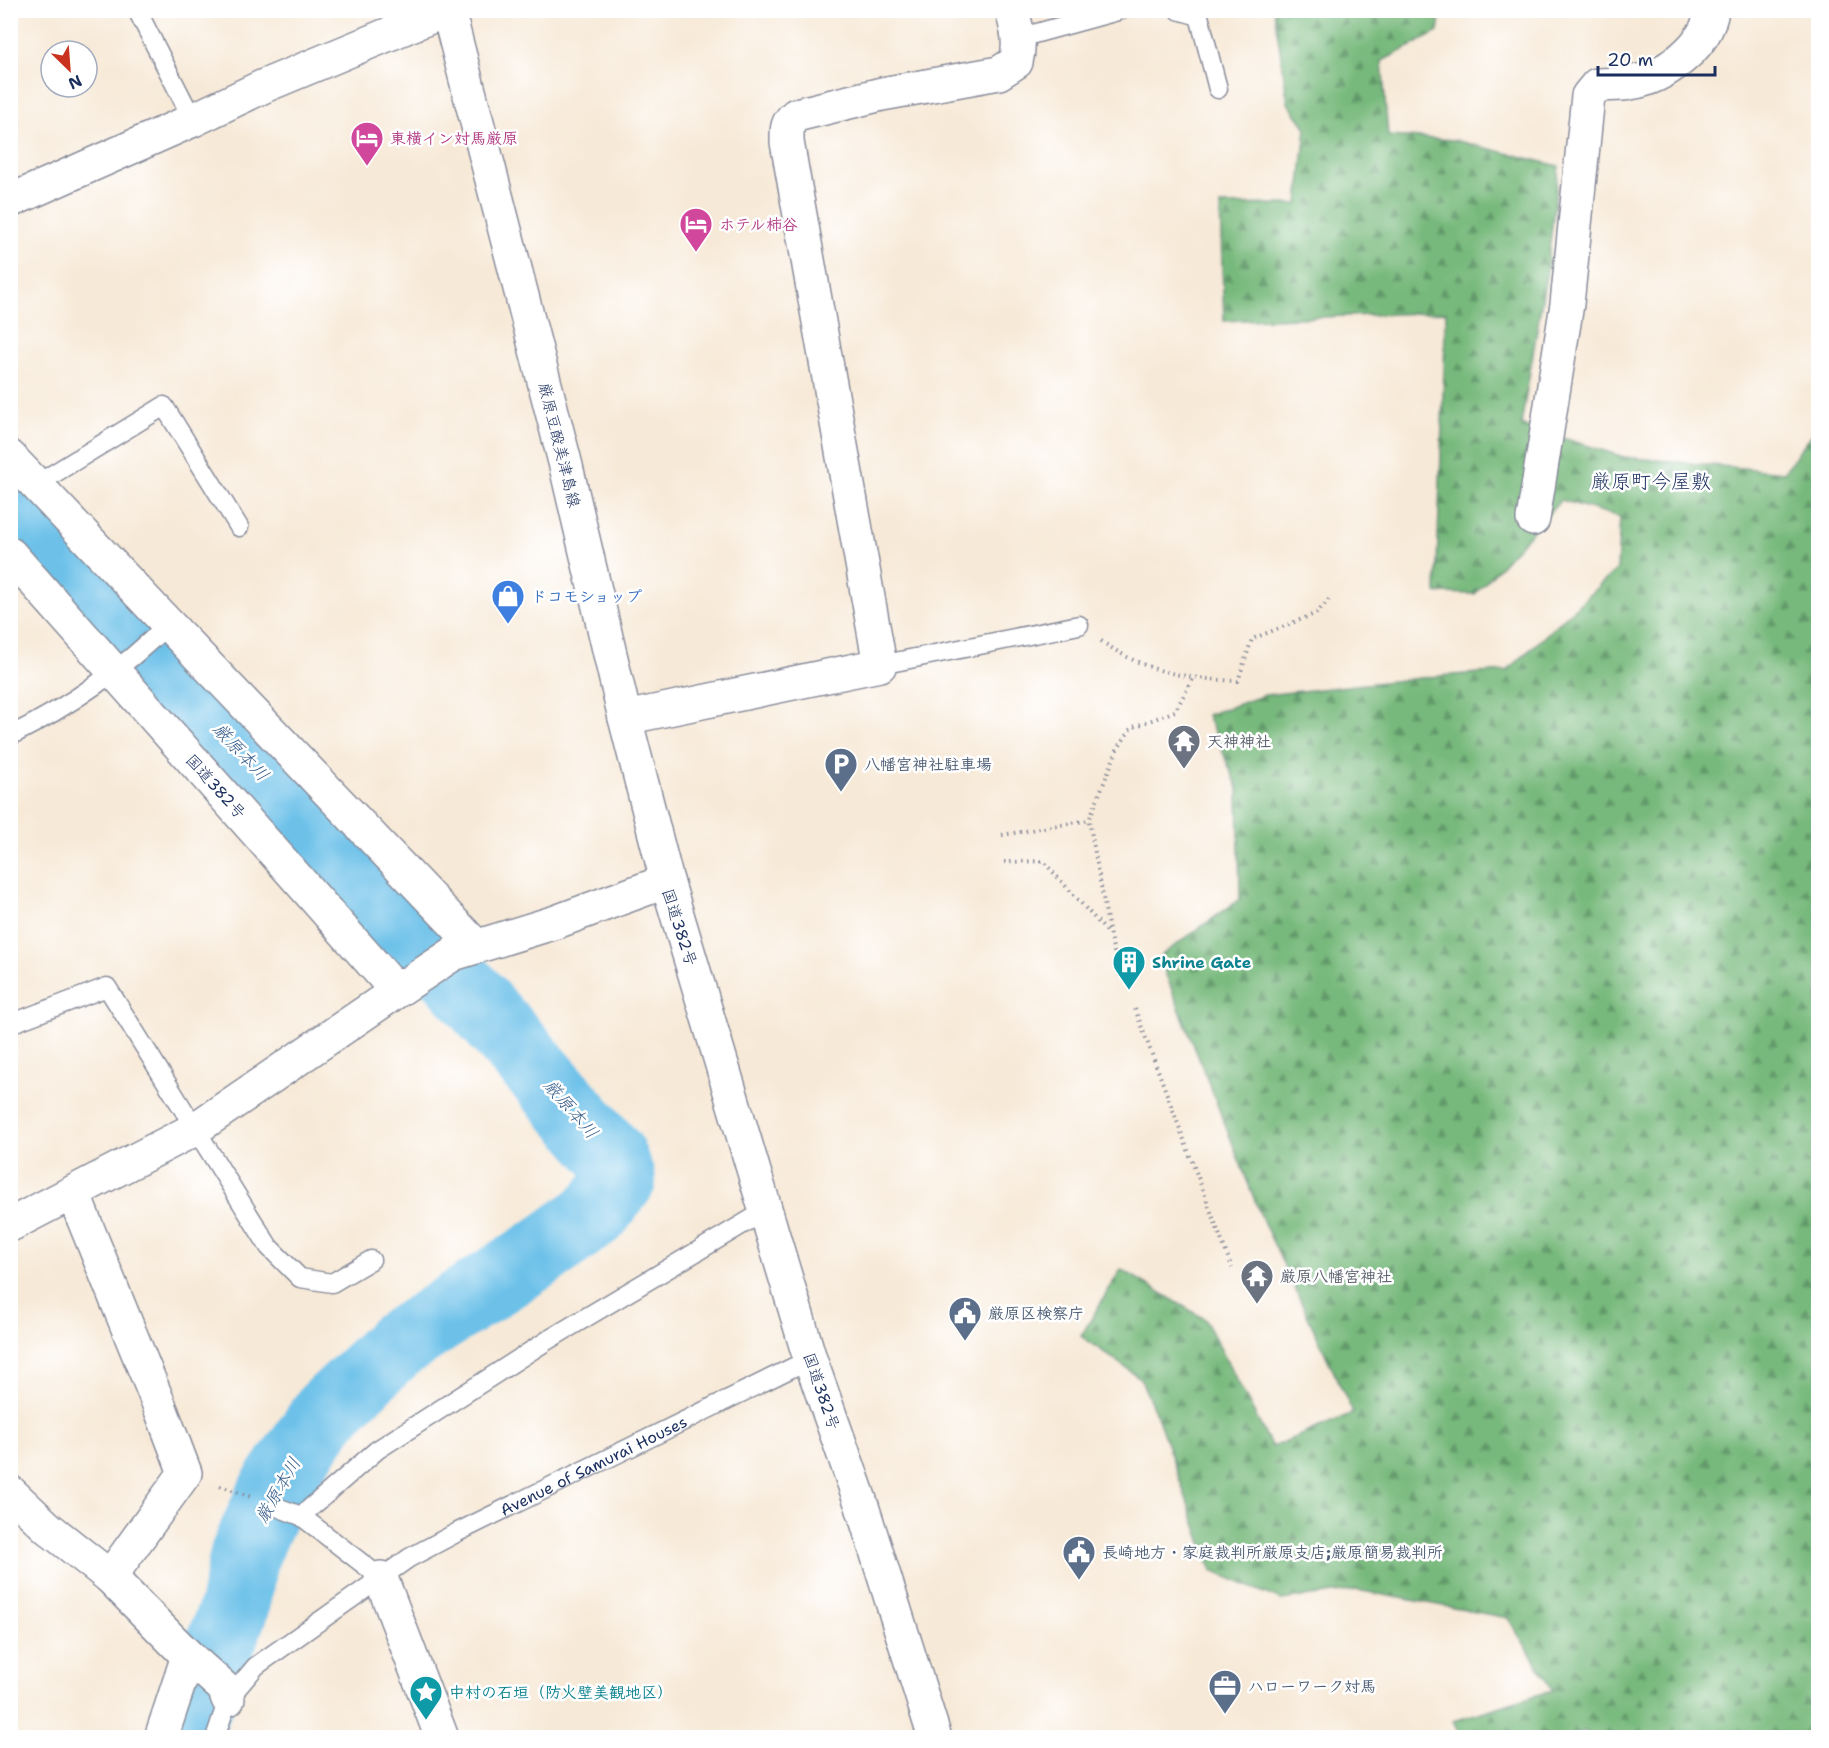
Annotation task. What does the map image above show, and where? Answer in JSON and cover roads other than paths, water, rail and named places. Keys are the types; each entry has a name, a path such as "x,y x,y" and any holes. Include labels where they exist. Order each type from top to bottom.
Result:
{"main road":[{"path":"10,201 264,86 447,10"},
{"name":"厳原豆酘美津島線","path":"447,10 565,462 625,718 667,882"},
{"path":"1533,519 1567,304 1588,96 1597,85 1631,83 1659,73 1682,59 1710,22 1712,10"},
{"path":"625,718 880,664 789,154 787,128 790,120 796,115 882,94 999,73 1016,62 1015,24"},
{"path":"10,456 164,628 464,950"},
{"name":"国道382号","path":"10,554 408,983 464,950 556,922 667,882 810,1359 861,1503 935,1737"},
{"path":"10,1225 195,1129 408,983"},
{"path":"73,1193 185,1473 110,1577"},
{"path":"10,1492 48,1528 110,1577 226,1694"},
{"path":"381,1578 442,1737"},
{"path":"161,1737 192,1659"}],"lane":[{"path":"137,10 193,120"},
{"path":"1015,24 1121,10"},
{"path":"1178,10 1199,16 1218,89"},
{"path":"37,484 164,406 239,527"},
{"path":"880,664 1079,625"},
{"path":"10,736 38,722 119,669 164,628"},
{"path":"18,1021 107,987 269,1247 300,1278 332,1284 371,1260"},
{"path":"301,1516 377,1450 548,1340 765,1210"},
{"name":"Avenue of Samurai Houses","path":"215,1737 226,1694 256,1666 410,1558 458,1532 810,1359"},
{"path":"277,1507 301,1516 381,1578"}],"waterway":[{"name":"厳原本川","path":"10,505 307,822 369,894 436,955 611,1155 621,1180 597,1212 549,1247 397,1345 327,1411 273,1491 245,1554 234,1607 185,1738"}],"place":[{"name":"東横イン対馬厳原","path":"367,167"},
{"name":"ホテル柿谷","path":"696,253"},
{"name":"ドコモショップ","path":"508,625"},
{"name":"天神神社","path":"1184,770"},
{"name":"八幡宮神社駐車場","path":"841,793"},
{"name":"Shrine Gate","path":"1129,991"},
{"name":"厳原八幡宮神社","path":"1257,1305"},
{"name":"厳原区検察庁","path":"965,1342"},
{"name":"長崎地方・家庭裁判所厳原支店;厳原簡易裁判所","path":"1079,1581"},
{"name":"ハローワーク対馬","path":"1225,1715"},
{"name":"中村の石垣（防火壁美観地区）","path":"426,1721"}],"district":[{"name":"厳原町今屋敷","path":"1651,481"}]}
